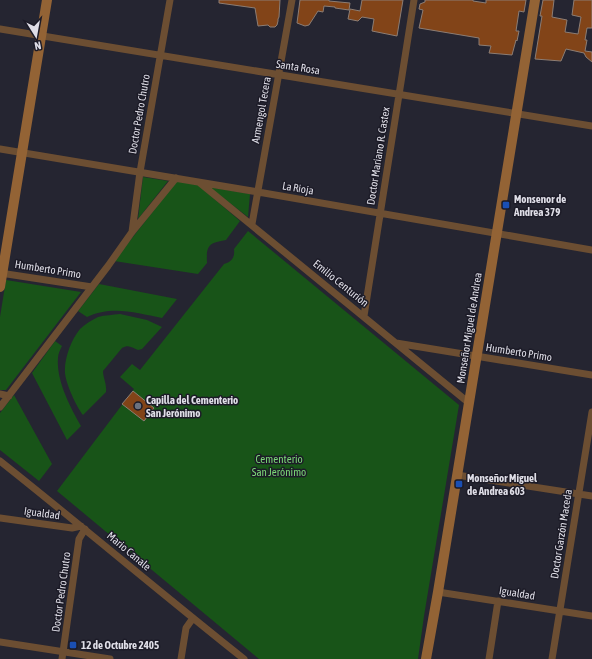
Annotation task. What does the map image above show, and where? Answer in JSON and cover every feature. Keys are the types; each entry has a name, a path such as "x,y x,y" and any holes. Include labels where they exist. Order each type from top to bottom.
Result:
{"main road":[{"path":"0,288 1,273 46,0"},
{"name":"Monseñor Miguel de Andrea","path":"426,659 535,0"}],"street":[{"name":"Doctor Pedro Chutro","path":"132,232 140,172 170,0"},
{"name":"Armengol Tecera","path":"252,224 292,0"},
{"name":"Doctor Mariano R. Castex","path":"364,316 414,0"},
{"name":"Santa Rosa","path":"0,29 40,37 592,126"},
{"name":"La Rioja","path":"0,149 592,250"},
{"name":"Doctor Pedro Chutro","path":"0,407 108,266 132,232 176,178"},
{"name":"Emilio Centurión","path":"199,182 469,403"},
{"name":"Humberto Primo","path":"1,273 92,287"},
{"name":"Humberto Primo","path":"396,342 592,375"},
{"path":"0,394 9,396"},
{"name":"Doctor Garzón Maceda","path":"552,659 592,412"},
{"name":"Mario Canale","path":"0,461 244,659"},
{"path":"457,475 592,496"},
{"name":"Igualdad","path":"0,518 72,528 83,528"},
{"name":"Doctor Pedro Chutro","path":"63,656 79,539 83,528"},
{"name":"Igualdad","path":"438,592 592,616"},
{"path":"489,659 498,601"},
{"path":"181,659 186,628 193,618"},
{"path":"0,642 63,656 110,659"}],"green space":[{"path":"143,177 168,181 138,219"},
{"path":"177,181 198,185 240,221 226,240 216,242 210,246 207,252 207,263 198,274 114,261"},
{"path":"209,187 250,194 248,217"},
{"name":"Cementerio San Jerónimo","path":"248,231 459,405 418,659 259,659 57,491 134,389 120,377 132,364 140,370 224,264 232,259 234,249"},
{"path":"6,280 81,292 6,390 0,390 0,317"},
{"path":"99,284 177,299 162,318 124,311 106,311 87,317 78,311"},
{"path":"120,314 147,320 162,327 142,349 138,350 129,346 122,348 103,371 106,392 83,415 77,406 67,383 65,368 69,350 77,333 86,324 98,317"},
{"path":"55,341 62,346 58,358 61,384 68,402 81,426 67,440 32,373"},
{"path":"14,395 52,464 39,481 0,450 0,413"}],"building":[{"path":"219,0 280,0 277,25 275,27 270,27 268,25 258,26 255,8 219,3"},
{"path":"300,0 329,0 350,3 349,10 324,6 323,12 318,11 309,25 305,26 297,23"},
{"path":"362,0 403,0 397,36 372,31 374,19 362,17 358,21 348,19 350,9 360,11"},
{"path":"425,0 473,0 486,3 486,0 526,0 524,12 519,11 516,31 519,31 512,55 489,53 491,46 479,45 479,38 419,28 423,10 419,9 420,4 425,2"},
{"path":"543,0 554,0 552,17 567,20 565,32 578,34 581,17 572,15 574,0 592,0 592,28 587,28 585,51 592,52 592,62 584,53 566,49 561,61 535,59"},
{"name":"Capilla del Cementerio San Jerónimo","path":"133,391 154,408 144,421 122,404"}],"place":[{"name":"Monsenor de Andrea 379","path":"506,205"},
{"name":"Capilla del Cementerio San Jerónimo","path":"138,406"},
{"name":"Monseñor Miguel de Andrea 603","path":"459,484"},
{"name":"12 de Octubre 2405","path":"73,645"}]}
